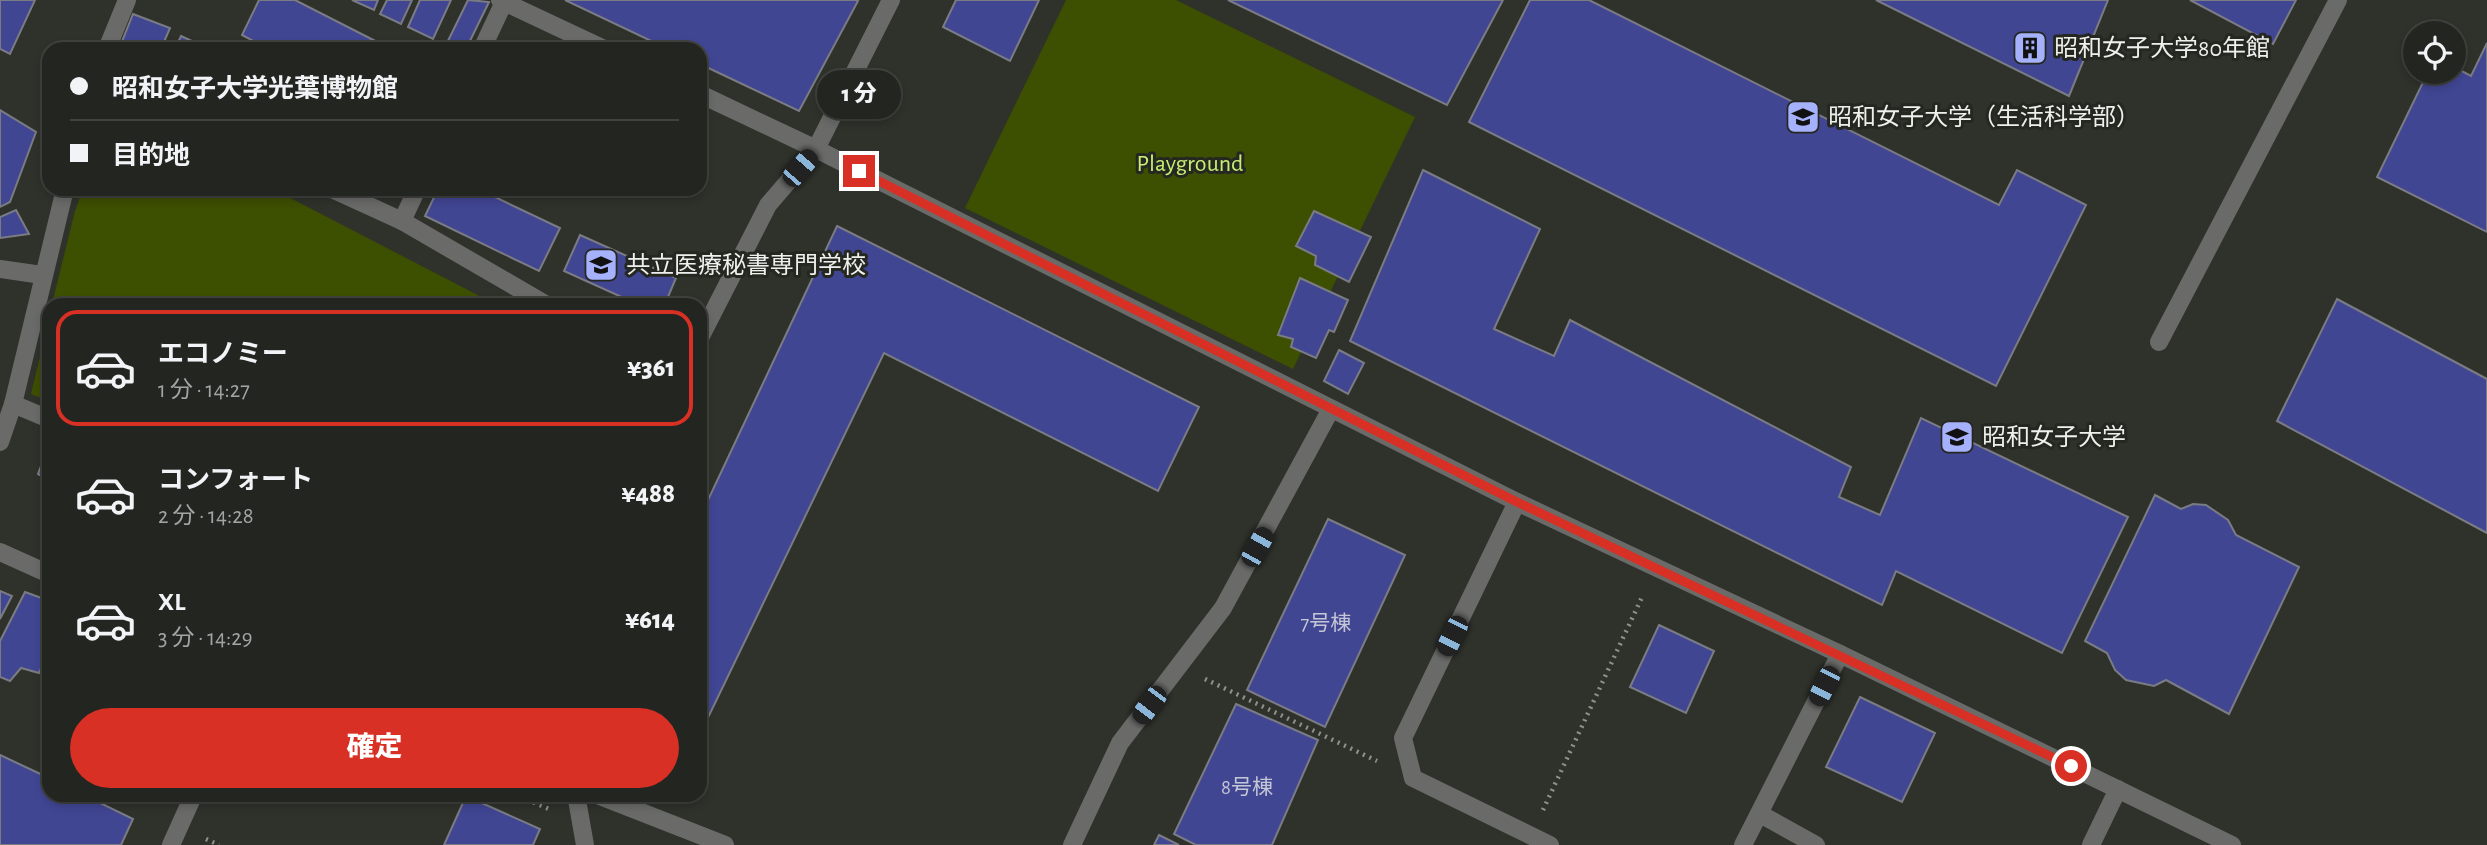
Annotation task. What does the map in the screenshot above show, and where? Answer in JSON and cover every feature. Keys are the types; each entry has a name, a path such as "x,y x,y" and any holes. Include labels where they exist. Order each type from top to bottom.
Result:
{"street":[{"path":"110,42 127,0"},
{"path":"707,324 768,205 816,149 891,0"},
{"path":"2159,342 2338,0"},
{"path":"485,42 502,1 589,42"},
{"path":"707,97 816,149 1517,502 1840,654 2232,845"},
{"path":"0,442 13,404 63,196"},
{"path":"348,196 402,220 535,298"},
{"path":"402,220 414,196"},
{"path":"0,269 42,275"},
{"path":"13,404 42,416"},
{"path":"1072,845 1120,743 1223,608 1331,409"},
{"path":"1517,502 1403,738 1413,778 1550,845"},
{"path":"0,552 42,571"},
{"path":"1743,845 1840,654"},
{"path":"2091,845 2118,789"},
{"path":"171,845 190,802"},
{"path":"577,802 585,845"},
{"path":"615,802 725,845"},
{"path":"1760,814 1816,845"}],"path":[{"path":"1531,836 1646,588"},
{"path":"1201,677 1413,778"},
{"path":"532,802 551,810 553,821"}],"green space":[{"name":"Playground","path":"1066,0 1176,0 1415,117 1293,369 965,208"},
{"path":"80,196 287,196 483,298 53,298"},
{"path":"42,348 42,398 31,394"}],"building":[{"path":"0,0 35,0 10,54 0,49"},
{"path":"259,0 295,0 377,42 256,42 242,35"},
{"path":"352,0 378,0 374,10"},
{"path":"387,0 412,0 401,24 380,14"},
{"path":"420,0 451,0 433,39 408,27"},
{"path":"468,0 489,2 469,42 447,42"},
{"path":"565,0 858,1 799,111 707,67 707,42 653,42"},
{"path":"956,0 1039,0 1010,61 943,27"},
{"path":"1228,0 1503,0 1447,105"},
{"path":"1530,0 1589,0 1999,205 2017,170 2086,205 1996,386 1469,122"},
{"name":"昭和女子大学80年館","path":"1876,0 2108,0 2069,96"},
{"path":"2190,0 2296,0 2273,44"},
{"path":"133,14 170,28 164,42 122,42"},
{"path":"181,36 194,42 178,42"},
{"path":"2487,43 2487,232 2377,177 2422,84 2466,84 2466,73 2471,76"},
{"path":"0,110 36,132 10,202 0,207"},
{"path":"1423,170 1540,229 1494,329 1554,356 1570,320 1851,467 1839,497 1880,515 1921,418 2128,517 2062,653 1896,571 1882,605 1350,341"},
{"path":"435,196 493,196 560,228 539,271 425,216"},
{"path":"16,210 29,234 0,238 0,217"},
{"path":"1314,211 1371,237 1349,282 1315,265 1316,256 1296,246"},
{"path":"837,226 1199,407 1158,491 884,353 707,720 707,502"},
{"path":"580,235 676,278 668,298 624,298 564,271"},
{"path":"1300,278 1348,300 1334,332 1329,330 1316,358 1291,347 1293,339 1278,335"},
{"path":"2337,299 2487,379 2487,533 2277,421"},
{"path":"1339,350 1364,363 1348,394 1324,381"},
{"path":"2155,495 2181,509 2193,504 2206,505 2228,520 2236,535 2299,567 2229,714 2166,680 2154,686 2126,680 2115,670 2107,653 2085,641"},
{"path":"1328,519 1405,555 1325,727 1247,690"},
{"path":"0,591 12,596 0,619"},
{"path":"25,592 42,598 42,666 39,673 21,668 10,681 0,677 0,641"},
{"path":"1659,625 1714,651 1686,713 1630,687"},
{"path":"1860,697 1935,733 1902,802 1826,767"},
{"path":"1236,704 1318,740 1272,845 1196,845 1174,834"},
{"path":"0,755 42,775 42,802 98,802 133,819 121,845 0,845"},
{"path":"463,802 479,802 540,829 533,845 444,845"},
{"path":"1159,835 1179,845 1154,845"}],"place":[{"name":"昭和女子大学80年館","path":"2030,48"},
{"name":"昭和女子大学（生活科学部）","path":"1803,117"},
{"name":"共立医療秘書専門学校","path":"601,265"},
{"name":"昭和女子大学","path":"1957,437"}],"route":[{"path":"859,171 1517,502 2071,766"}]}
